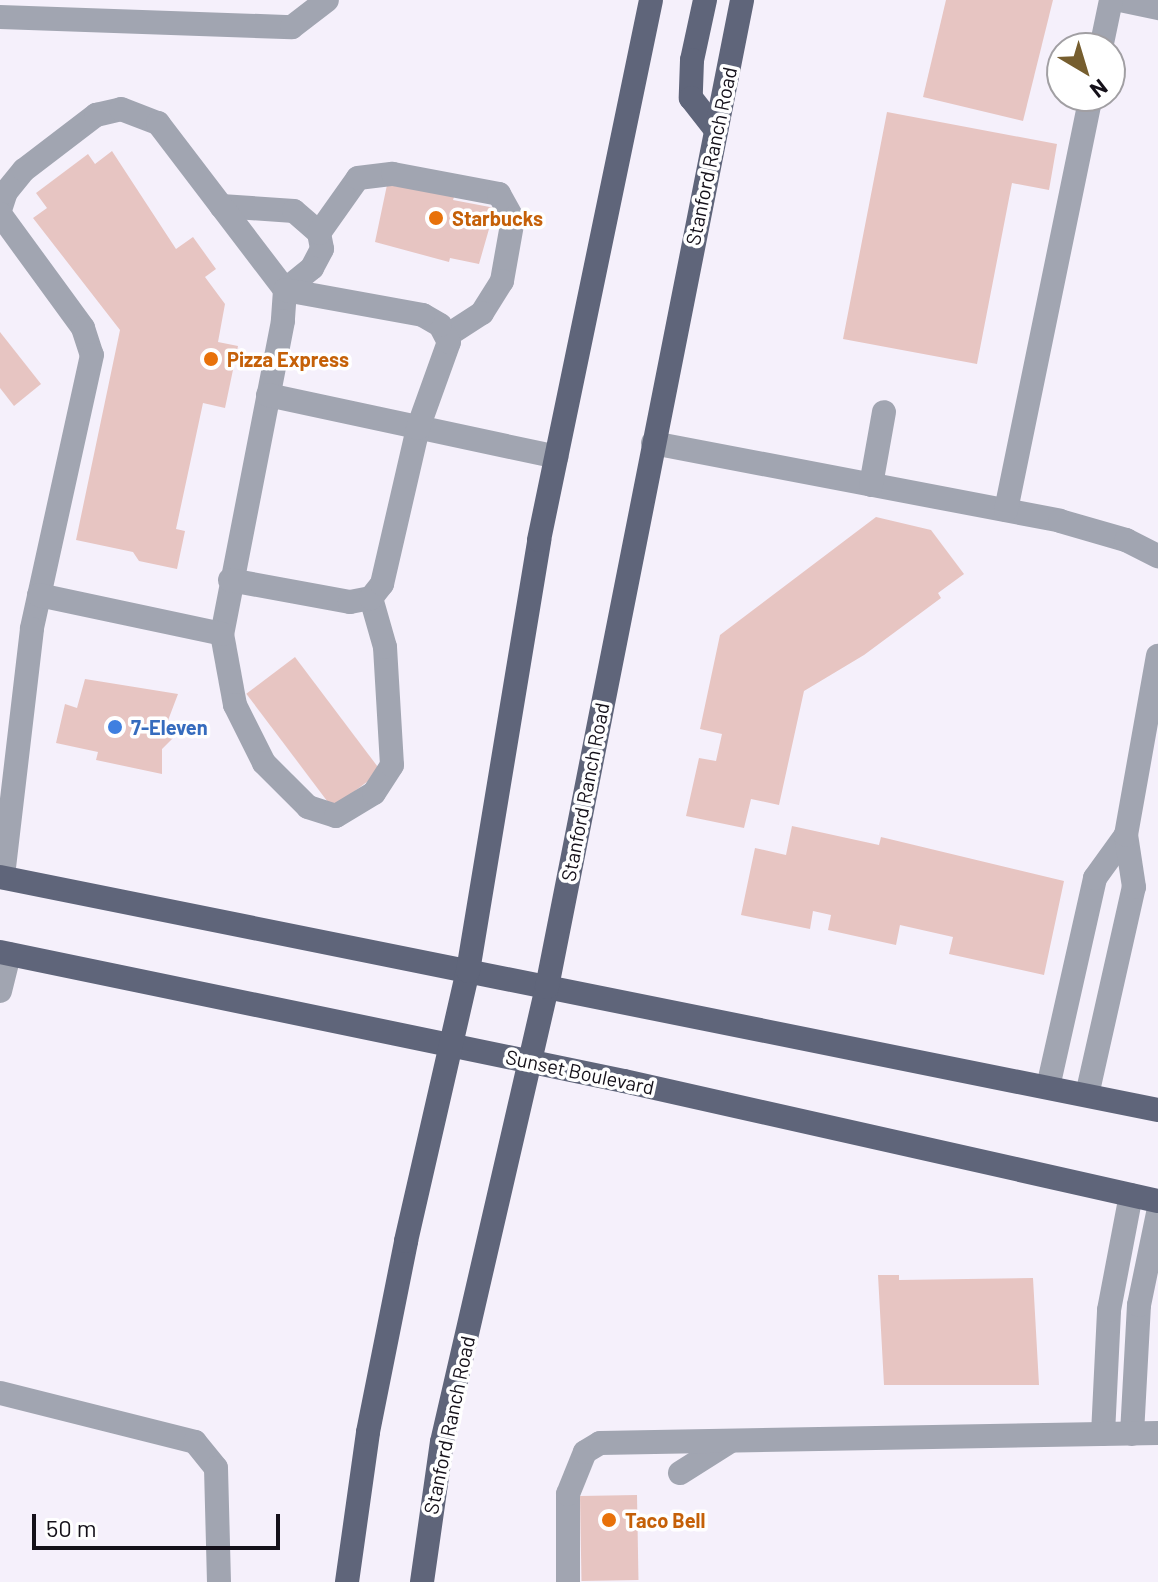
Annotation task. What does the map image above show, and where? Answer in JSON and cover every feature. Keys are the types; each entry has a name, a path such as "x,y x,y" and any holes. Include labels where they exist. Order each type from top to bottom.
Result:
{"main road":[{"path":"347,1582 368,1432 400,1270 468,971 556,457 651,0"},
{"path":"705,0 692,60 691,98 716,130"},
{"name":"Stanford Ranch Road","path":"422,1582 442,1442 547,987 742,0"},
{"path":"1,877 1158,1110"},
{"name":"Sunset Boulevard","path":"4,953 529,1061 1158,1201"}],"lane":[{"path":"0,17 102,10 292,27 327,0"},
{"path":"1104,32 1111,0"},
{"path":"1120,0 1158,8"},
{"path":"1,877 39,595 92,355 83,328 0,212 6,192 24,170 96,115 121,109 158,123 285,290 423,315 448,335"},
{"path":"1006,510 1088,112"},
{"path":"230,580 350,602 371,598 382,584 418,428 448,335 482,313 502,281 513,219 499,194 393,174 358,178 319,233"},
{"path":"221,206 294,211 319,233 322,249 312,268 285,290 222,634 235,705 264,763 308,807 336,816 374,793 392,765 385,647 371,598"},
{"path":"268,395 556,457"},
{"path":"871,485 884,412"},
{"path":"653,443 1006,510 1126,540 1158,556"},
{"path":"39,595 222,634"},
{"path":"1087,1095 1134,887 1126,835 1158,656"},
{"path":"1048,1087 1095,878 1126,835"},
{"path":"0,991 4,953"},
{"path":"1103,1434 1109,1310 1131,1195"},
{"path":"1132,1434 1139,1305 1158,1213"},
{"path":"0,1393 195,1442 216,1468 219,1582"},
{"path":"568,1582 568,1494 585,1452 600,1443 642,1439 736,1443 1158,1433"},
{"path":"680,1473 736,1443"}],"building":[{"path":"946,0 1053,0 1023,121 923,97"},
{"path":"887,112 1057,144 1049,190 1012,183 977,364 843,339"},
{"path":"112,151 176,249 193,237 216,269 205,277 225,304 218,342 238,346 225,408 203,403 176,529 185,531 177,569 139,561 133,552 76,540 120,330 33,218 47,208 36,193 88,154 95,164"},
{"name":"Starbucks","path":"387,185 455,194 453,200 495,208 479,264 450,258 449,262 375,242"},
{"path":"0,332 41,384 14,406 0,388"},
{"path":"876,517 931,530 964,574 938,593 941,598 864,655 804,691 779,805 751,799 744,828 686,816 699,758 716,761 722,734 700,729 720,635"},
{"path":"295,657 381,771 332,808 246,694"},
{"name":"7-Eleven","path":"85,679 178,694 167,723 173,738 162,749 162,774 96,760 98,752 56,743 65,704 77,708"},
{"path":"792,826 879,845 881,837 1064,881 1044,975 949,954 953,937 900,925 896,945 828,930 831,915 813,911 810,929 741,915 755,848 786,855"},
{"path":"878,1275 899,1275 899,1280 1033,1278 1039,1385 884,1385"},
{"name":"Taco Bell","path":"637,1495 638,1580 581,1581 580,1496"}],"place":[{"name":"Starbucks","path":"436,218"},
{"name":"Pizza Express","path":"211,359"},
{"name":"7-Eleven","path":"115,727"},
{"name":"Taco Bell","path":"609,1520"}]}
